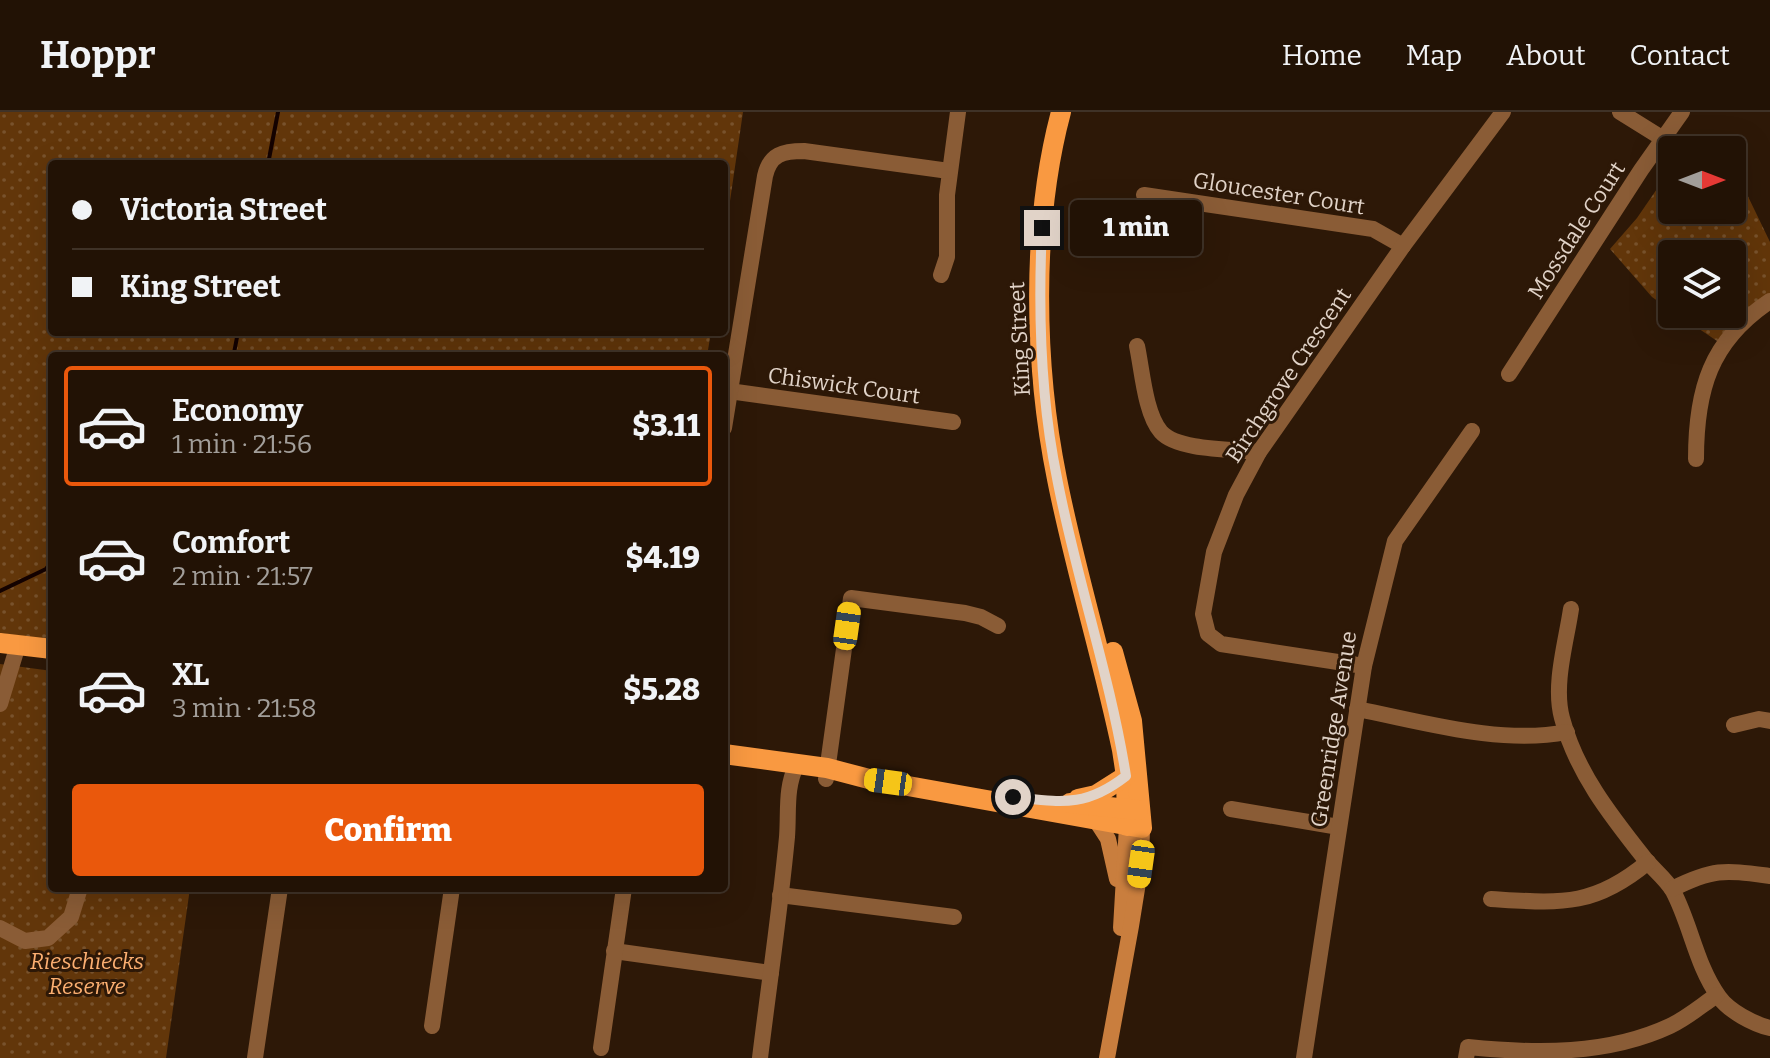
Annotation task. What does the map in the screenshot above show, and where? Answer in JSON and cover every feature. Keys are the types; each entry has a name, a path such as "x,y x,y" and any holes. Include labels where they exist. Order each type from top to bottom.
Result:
{"main road":[{"name":"King Street","path":"1061,112 1049,161 1044,200 1041,331 1051,447 1113,706 1135,819 1120,937 1120,978"},
{"name":"King Street","path":"1078,563 1104,624 1132,721 1138,879 1107,1058"},
{"path":"9,644 48,649"},
{"path":"728,755 796,772"},
{"path":"728,764 869,779 1095,819 1135,819"},
{"path":"1067,802 1092,797 1126,776"},
{"path":"906,785 1067,802 1135,819"},
{"path":"1095,819 1108,839 1117,871 1120,937"}],"street":[{"path":"941,275 947,257 949,171 958,112"},
{"name":"Birchgrove Crescent","path":"1364,666 1221,644 1208,634 1203,614 1214,552 1236,495 1259,452 1403,246 1503,112"},
{"path":"1620,112 1659,136"},
{"name":"Mossdale Court","path":"1667,136 1682,112"},
{"name":"Mossdale Court","path":"1509,374 1641,170 1658,149"},
{"path":"728,398 765,176 767,166 774,157 788,151 804,151 949,171"},
{"name":"Gloucester Court","path":"1144,195 1373,229 1403,246"},
{"path":"1696,459 1700,393 1710,365 1752,313 1770,301"},
{"path":"1137,346 1151,413 1161,432 1178,443 1259,452"},
{"name":"Chiswick Court","path":"729,391 953,422"},
{"name":"Greenridge Avenue","path":"1304,1058 1364,666 1395,541 1472,431"},
{"path":"827,774 851,598 965,613 998,626"},
{"path":"1571,609 1561,676 1561,714 1591,786 1672,889 1702,966 1717,995 1724,1004 1770,1028"},
{"path":"0,704 9,644"},
{"path":"1357,709 1504,736 1538,738 1567,732"},
{"path":"1734,725 1759,719 1770,721"},
{"path":"760,1058 796,772"},
{"path":"1231,809 1339,827"},
{"path":"1491,899 1542,902 1601,894 1624,882 1648,862"},
{"path":"1672,889 1703,874 1729,871 1770,876"},
{"path":"0,928 25,941 48,938 71,917 79,892"},
{"path":"255,1058 279,892"},
{"path":"432,1026 451,892"},
{"path":"601,1048 623,892"},
{"path":"780,895 954,917"},
{"path":"614,951 771,973"},
{"path":"1466,1058 1468,1047 1548,1051 1594,1048 1636,1038 1672,1025 1717,995"}],"green space":[{"path":"0,112 743,112 728,215 728,160 48,160 48,336 710,336 708,352 48,352 48,639 0,633"},
{"path":"1658,187 1658,224 1746,224 1746,192 1770,242 1770,294 1746,318 1746,240 1658,240 1658,301 1610,249"},
{"path":"1698,328 1735,328 1720,343"},
{"name":"Rieschiecks Reserve","path":"0,664 48,670 48,892 189,892 166,1058 0,1058"}],"waterway":[{"path":"269,160 278,112"},
{"path":"234,352 237,336"},
{"path":"0,591 48,566"}],"route":[{"path":"1013,797 1067,802 1092,797 1126,776 1113,706 1051,447 1041,331 1042,228"}]}
